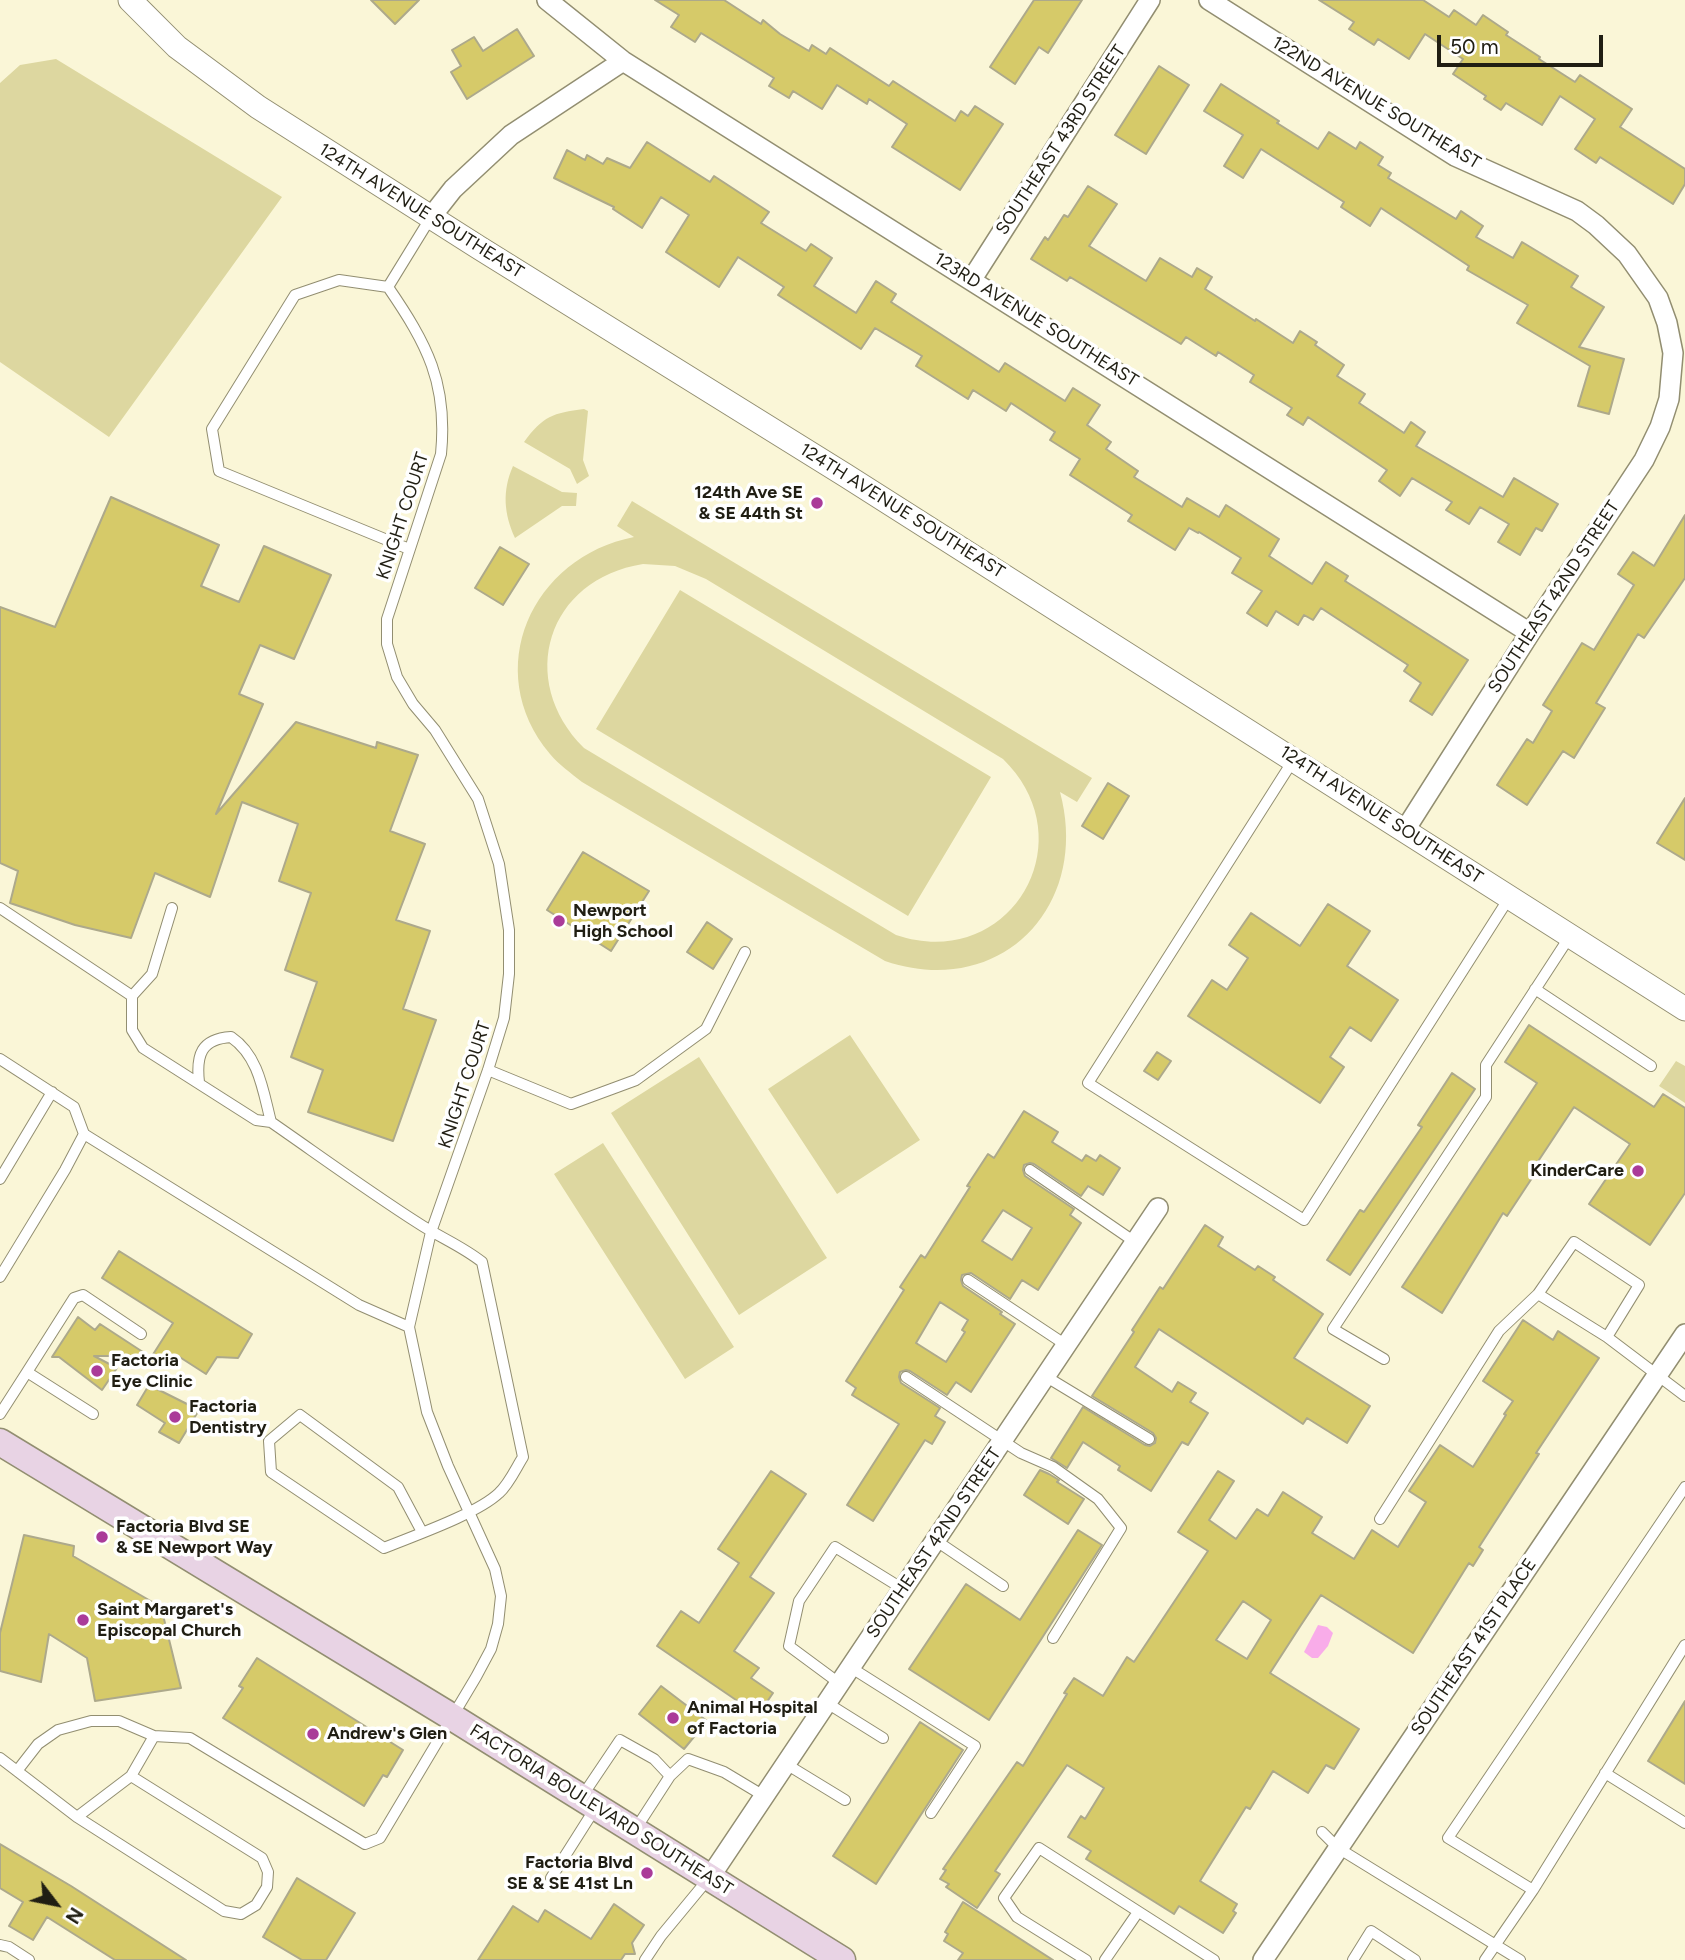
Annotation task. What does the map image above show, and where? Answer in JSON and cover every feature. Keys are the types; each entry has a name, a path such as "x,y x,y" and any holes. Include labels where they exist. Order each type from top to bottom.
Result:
{"main road":[{"name":"FACTORIA BOULEVARD SOUTHEAST","path":"0,1442 452,1717 842,1960"}],"street":[{"name":"124TH AVENUE SOUTHEAST","path":"130,0 177,47 258,107 845,475 1685,1009"},
{"name":"123RD AVENUE SOUTHEAST","path":"547,0 623,61 1530,633"},
{"name":"SOUTHEAST 43RD STREET","path":"972,279 1150,0"},
{"name":"122ND AVENUE SOUTHEAST","path":"1209,0 1455,156 1547,196 1577,211 1596,225 1627,254 1658,298 1673,353"},
{"path":"432,218 453,189 511,135 623,61"},
{"name":"SOUTHEAST 42ND STREET","path":"1405,830 1649,449 1669,399 1673,353"},
{"name":"SOUTHEAST 42ND STREET","path":"710,1877 1158,1208"},
{"name":"SOUTHEAST 41ST PLACE","path":"1262,1960 1685,1334"}],"lane":[{"path":"410,549 219,471 212,429 295,295 339,280 388,286 432,218"},
{"name":"KNIGHT COURT","path":"154,1736 190,1738 365,1844 380,1838 491,1648 498,1624 501,1596 495,1569 427,1412 410,1327 431,1232 488,1070 503,1018 509,974 506,904 499,864 478,800 435,730 397,677 387,644 387,619 441,454 443,430 435,370 418,331 388,286"},
{"path":"1294,759 1088,1083 1304,1220 1509,897"},
{"path":"0,908 132,996"},
{"path":"172,908 152,974 132,996 132,1030 143,1048 257,1120 271,1122 444,1241 466,1249 482,1262 523,1457 499,1493 469,1511 422,1532 384,1548 271,1472 269,1441 300,1415 398,1487 422,1532"},
{"path":"1384,1359 1333,1329 1486,1097 1486,1065 1570,936"},
{"path":"488,1070 571,1104 636,1080 706,1029 745,952"},
{"path":"1535,989 1651,1066"},
{"path":"199,1082 197,1068 208,1042 231,1037 250,1054 260,1077 271,1122"},
{"path":"0,1059 74,1107 84,1134 359,1305 410,1327"},
{"path":"0,1179 52,1091"},
{"path":"0,1277 84,1134"},
{"path":"1030,1170 1135,1242"},
{"path":"1380,1519 1499,1331 1538,1294 1574,1242 1639,1285 1606,1337"},
{"path":"968,1280 1066,1345"},
{"path":"1538,1294 1606,1337 1685,1396"},
{"path":"0,1414 74,1298 83,1295 141,1334"},
{"path":"27,1372 93,1414"},
{"path":"1045,1376 1149,1439"},
{"path":"906,1377 1021,1453 1053,1467 1098,1499 1121,1528 1053,1638"},
{"path":"1533,1890 1448,1838 1685,1487"},
{"path":"935,1540 1003,1586"},
{"path":"839,1684 789,1646 799,1601 835,1548 903,1589"},
{"path":"1485,1960 1533,1890 1685,1645"},
{"path":"850,1667 975,1746 931,1813"},
{"path":"827,1703 883,1738"},
{"path":"17,1771 38,1744 58,1730 92,1721 120,1721 154,1736 131,1776 77,1817"},
{"path":"551,1878 620,1740 654,1759 670,1776"},
{"path":"0,1758 77,1817 224,1911 241,1914 256,1905 267,1887 268,1872 262,1858 131,1776"},
{"path":"635,1831 670,1776 688,1759 724,1772 764,1796"},
{"path":"786,1764 845,1800"},
{"path":"1605,1773 1685,1823"},
{"path":"1322,1832 1338,1848 1520,1960"},
{"path":"1086,1960 1017,1917 1004,1898 1039,1848 1213,1960"},
{"path":"645,1960 661,1936 710,1877"},
{"path":"1105,1960 1139,1912"},
{"path":"1353,1960 1371,1931 1415,1960"},
{"path":"0,1945 9,1947 29,1960"}],"shaded area":[{"path":"56,59 282,197 109,437 0,362 0,83 20,65"},
{"path":"584,409 588,411 583,460 589,476 577,484 570,469 524,442 537,426 550,417"},
{"path":"513,466 562,492 577,493 576,506 562,506 515,538 506,502 507,484"},
{"path":"632,501 1092,778 1077,802 1060,792 1066,834 1062,872 1049,906 1027,934 999,955 965,967 927,970 885,961 582,782 557,762 529,721 519,687 519,654 527,622 544,592 568,568 598,549 634,537 617,526","holes":["643,564 675,566 706,579 1003,759 1027,792 1038,827 1036,861 1024,892 1002,918 972,935 937,942 896,935 584,748 563,721 551,693 547,664 552,636 564,611 584,590 610,573"]},
{"path":"680,590 991,777 908,916 596,729"},
{"path":"850,1035 920,1140 837,1194 768,1089"},
{"path":"699,1057 827,1258 739,1315 611,1113"},
{"path":"1676,1061 1685,1066 1685,1103 1659,1086"},
{"path":"603,1143 734,1347 685,1379 554,1174"},
{"path":"1318,1625 1327,1627 1333,1633 1328,1646 1318,1658 1312,1658 1304,1652"}],"building":[{"path":"371,0 419,0 395,24"},
{"path":"655,0 724,0 761,24 763,20 780,34 809,51 812,45 826,54 830,48 889,86 893,81 955,121 961,111 968,116 975,106 1003,124 960,190 892,147 907,124 869,99 867,104 837,85 822,109 793,91 789,98 769,86 774,78 701,33 695,42 671,27 679,15"},
{"path":"1034,0 1082,0 1048,53 1039,47 1015,84 990,67"},
{"path":"1319,0 1423,0 1449,17 1454,10 1476,25 1483,15 1508,32 1506,35 1575,82 1580,75 1632,109 1620,127 1685,169 1685,184 1673,204 1600,157 1596,163 1575,149 1595,119 1560,96 1542,125 1506,103 1501,110 1484,99 1486,96 1453,74 1463,59 1425,34 1409,59 1378,39 1374,45 1349,29 1354,22"},
{"path":"517,29 534,56 467,99 451,72 461,66 452,50 474,37 483,51"},
{"path":"1159,66 1189,85 1146,154 1115,135"},
{"path":"1221,84 1318,149 1329,132 1356,149 1360,142 1383,157 1378,165 1391,173 1388,178 1456,219 1461,211 1483,226 1476,237 1513,258 1522,242 1578,276 1571,287 1604,307 1579,347 1624,359 1609,414 1578,406 1590,366 1517,323 1528,305 1467,270 1469,266 1381,208 1370,226 1341,207 1344,202 1261,149 1243,178 1224,166 1243,135 1204,111"},
{"path":"647,142 710,182 714,176 769,212 761,223 806,251 811,244 832,258 814,286 856,313 876,281 896,294 891,302 999,372 1005,363 1065,401 1073,388 1100,405 1087,425 1111,442 1106,449 1138,471 1134,477 1182,507 1187,498 1219,517 1226,505 1279,539 1269,556 1312,584 1326,562 1348,576 1345,581 1468,660 1432,715 1410,701 1421,683 1404,671 1408,665 1321,608 1313,620 1304,615 1298,625 1276,611 1267,626 1247,613 1262,591 1232,573 1241,558 1189,528 1175,550 1128,521 1132,515 1070,475 1080,459 1050,440 1055,432 1011,403 1006,411 973,390 968,399 916,366 922,356 875,328 861,349 778,295 784,287 738,257 719,287 666,252 689,215 661,197 642,228 613,209 614,207 554,178 567,150 585,160 587,155 603,164 607,158 630,168"},
{"path":"1088,186 1117,204 1089,246 1146,281 1160,258 1192,277 1197,268 1212,277 1205,289 1255,321 1256,319 1293,343 1300,331 1344,365 1337,376 1365,394 1359,403 1404,433 1411,422 1425,432 1416,446 1503,497 1514,478 1558,504 1542,531 1536,528 1520,555 1498,542 1509,524 1480,507 1469,524 1446,510 1452,502 1412,478 1400,496 1379,481 1387,470 1308,417 1303,425 1287,415 1292,408 1250,382 1254,375 1218,352 1216,356 1186,337 1181,344 1070,277 1067,281 1031,259 1045,237 1048,240 1064,215 1068,217"},
{"path":"111,497 219,545 201,586 239,602 264,546 331,575 294,659 260,645 239,694 263,704 216,814 296,722 376,748 377,742 418,755 390,831 425,844 396,920 430,931 403,1009 436,1020 393,1141 308,1112 323,1070 291,1057 317,982 285,970 311,893 279,881 298,824 242,802 210,897 155,873 131,938 75,925 10,903 18,871 0,863 0,607 55,627"},
{"path":"1685,515 1685,578 1644,638 1638,634 1596,703 1605,708 1574,758 1563,751 1527,805 1497,785 1527,739 1533,743 1552,711 1543,705 1582,643 1594,650 1634,585 1618,574 1633,552 1654,566"},
{"path":"500,547 529,564 503,605 475,588"},
{"path":"1108,783 1129,796 1103,839 1082,826"},
{"path":"1685,798 1685,860 1657,843"},
{"path":"583,852 649,891 611,951 547,910"},
{"path":"1328,904 1370,931 1347,966 1398,1000 1371,1041 1350,1027 1330,1057 1344,1067 1320,1103 1188,1016 1212,980 1227,990 1248,958 1229,945 1251,913 1300,946"},
{"path":"707,922 732,939 713,969 687,952"},
{"path":"1529,1025 1654,1107 1663,1094 1685,1108 1685,1193 1650,1245 1589,1204 1630,1144 1574,1107 1533,1169 1536,1172 1507,1216 1503,1213 1442,1313 1402,1287 1537,1083 1505,1062"},
{"path":"1157,1052 1171,1061 1158,1080 1144,1071"},
{"path":"1452,1073 1475,1089 1350,1275 1327,1260 1360,1210 1364,1212 1422,1127 1418,1125"},
{"path":"1024,1111 1058,1132 1052,1142 1082,1161 1086,1155 1096,1161 1100,1155 1120,1168 1103,1195 1088,1186 1081,1196 1034,1164 1024,1165 1025,1176 1074,1209 1070,1215 1081,1223 1038,1290 1022,1280 1010,1299 971,1273 962,1275 963,1286 1015,1324 971,1392 956,1382 947,1395 910,1371 900,1372 901,1383 940,1408 935,1416 945,1422 932,1444 925,1440 873,1521 847,1505 899,1424 852,1395 856,1388 846,1381 904,1290 900,1287 921,1255 925,1258 988,1154 994,1158","holes":["1003,1210 1032,1228 1012,1260 982,1241","940,1302 968,1320 962,1330 965,1332 946,1362 916,1343"]},
{"path":"1205,1225 1223,1237 1218,1246 1255,1270 1258,1266 1275,1277 1273,1280 1323,1314 1294,1358 1370,1406 1347,1443 1307,1418 1303,1424 1159,1329 1135,1367 1172,1392 1178,1382 1196,1393 1190,1402 1208,1413 1188,1445 1182,1442 1151,1491 1118,1470 1120,1466 1083,1442 1067,1468 1051,1458 1083,1407 1145,1445 1155,1443 1153,1433 1092,1396 1160,1287 1163,1289"},
{"path":"119,1251 252,1334 238,1358 217,1357 206,1374 178,1356 152,1356 173,1323 102,1278"},
{"name":"Factoria Eye Clinic","path":"78,1317 95,1330 100,1324 149,1356 94,1356 117,1368 102,1390 59,1357 52,1357"},
{"path":"1523,1320 1553,1340 1558,1331 1599,1358 1536,1453 1539,1454 1479,1547 1483,1550 1473,1566 1469,1563 1413,1653 1321,1595 1301,1625 1270,1673 1359,1729 1334,1769 1326,1765 1308,1793 1273,1771 1250,1809 1246,1807 1200,1881 1237,1904 1233,1911 1236,1913 1223,1933 1179,1906 1174,1914 1086,1859 1091,1851 1068,1837 1081,1816 1085,1819 1104,1788 1067,1765 995,1871 1000,1874 977,1908 946,1887 949,1884 940,1879 946,1870 943,1869 1017,1762 1023,1766 1074,1678 1103,1696 1127,1657 1134,1662 1208,1551 1178,1532 1218,1471 1234,1481 1209,1520 1236,1539 1257,1509 1268,1516 1283,1492 1322,1517 1312,1533 1354,1559 1372,1530 1398,1547 1426,1502 1409,1491 1440,1445 1473,1467 1506,1415 1504,1414 1513,1401 1483,1381","holes":["1243,1601 1271,1620 1247,1659 1216,1640"]},
{"name":"Factoria Dentistry","path":"149,1385 199,1410 179,1443 159,1432 165,1423 137,1405"},
{"path":"1040,1470 1059,1480 1057,1482 1084,1499 1068,1524 1024,1495"},
{"path":"771,1471 806,1494 750,1577 774,1593 734,1651 759,1668 751,1678 773,1693 758,1715 657,1646 681,1611 699,1623 739,1563 718,1549"},
{"path":"1078,1530 1102,1545 989,1720 909,1669 966,1584 1020,1620"},
{"name":"Saint Margaret's Episcopal Church","path":"24,1535 74,1546 73,1556 161,1607 181,1688 95,1701 87,1658 49,1634 41,1682 0,1671 0,1633"},
{"name":"Andrew's Glen","path":"257,1658 403,1750 387,1777 383,1775 364,1806 223,1718 243,1688 239,1686"},
{"name":"Animal Hospital of Factoria","path":"661,1686 707,1721 684,1749 639,1714"},
{"path":"1685,1701 1685,1784 1648,1761"},
{"path":"920,1722 963,1750 876,1884 833,1856"},
{"path":"0,1844 186,1960 115,1960 47,1917 33,1940 9,1926 23,1902 0,1888"},
{"path":"297,1878 355,1913 326,1960 302,1960 263,1937"},
{"path":"963,1902 1053,1960 958,1960 963,1953 944,1941 948,1934 945,1932"},
{"path":"614,1904 644,1925 632,1943 635,1954 625,1954 621,1960 478,1960 513,1906 538,1922 545,1910 591,1939"}],"place":[{"name":"124th Ave SE & SE 44th St","path":"817,503"},
{"name":"Newport High School","path":"559,921"},
{"name":"KinderCare","path":"1638,1171"},
{"name":"Factoria Eye Clinic","path":"97,1371"},
{"name":"Factoria Dentistry","path":"175,1417"},
{"name":"Factoria Blvd SE & SE Newport Way","path":"102,1537"},
{"name":"Saint Margaret's Episcopal Church","path":"83,1620"},
{"name":"Animal Hospital of Factoria","path":"673,1718"},
{"name":"Andrew's Glen","path":"313,1734"},
{"name":"Factoria Blvd SE & SE 41st Ln","path":"647,1873"}]}
